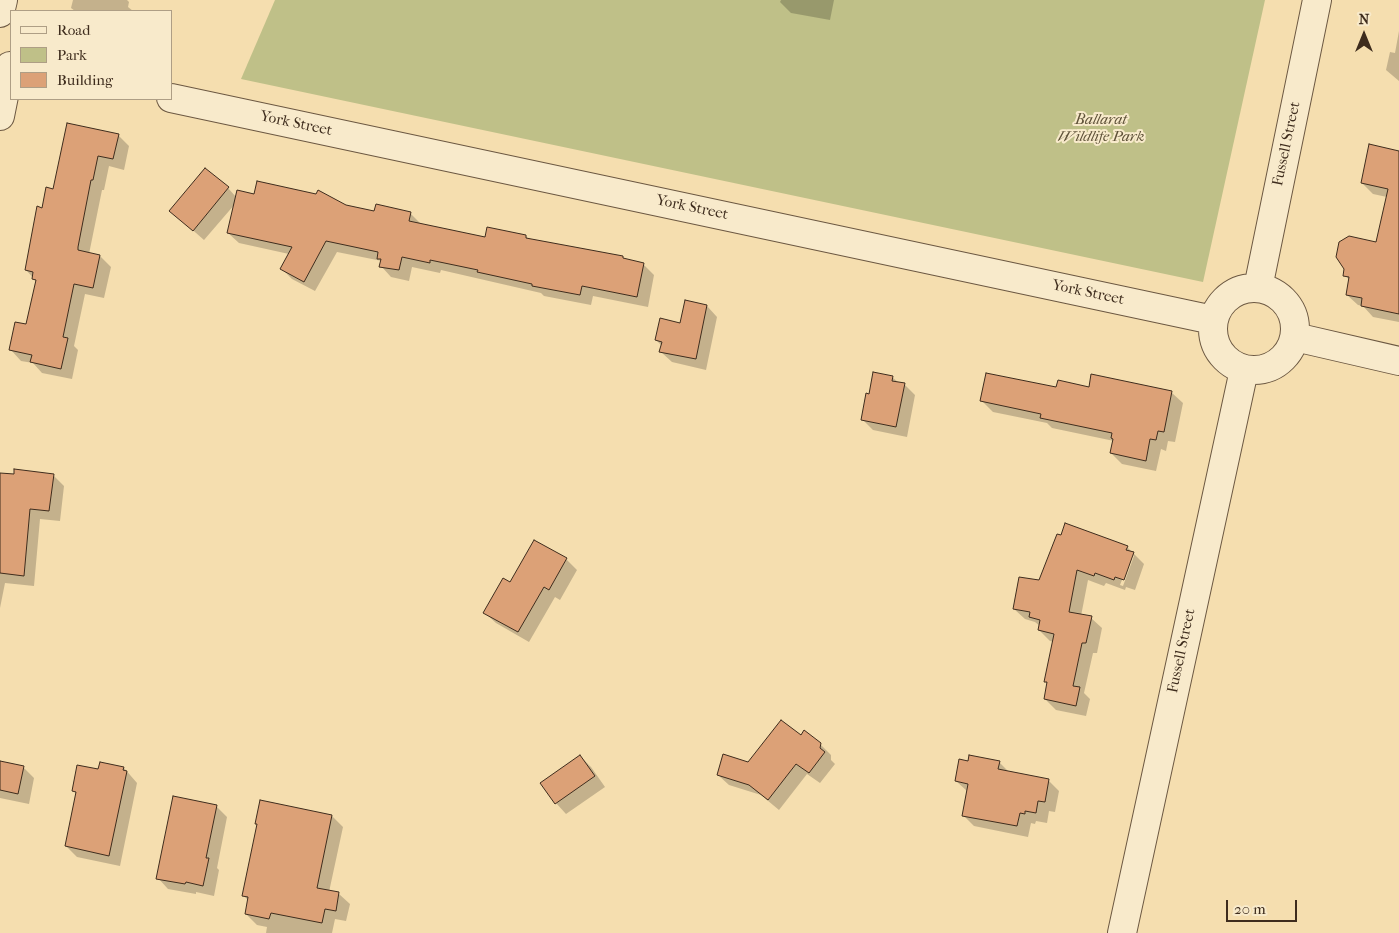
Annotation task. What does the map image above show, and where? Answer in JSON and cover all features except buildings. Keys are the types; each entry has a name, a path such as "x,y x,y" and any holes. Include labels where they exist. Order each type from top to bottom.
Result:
{"street":[{"path":"0,12 2,0"},
{"name":"Fussell Street","path":"1258,288 1317,0"},
{"path":"0,116 7,65"},
{"name":"York Street","path":"172,98 1213,320"},
{"path":"1258,288 1279,296 1287,304 1295,325 1295,336 1285,357 1276,364 1266,369 1244,370 1232,365 1222,357 1215,345 1212,333 1213,320 1217,309 1225,299 1246,289 1258,288"},
{"path":"1295,336 1399,361"},
{"name":"Fussell Street","path":"1122,933 1244,370"}],"green space":[{"name":"Ballarat Wildlife Park","path":"275,0 1265,0 1203,282 241,79"}]}
